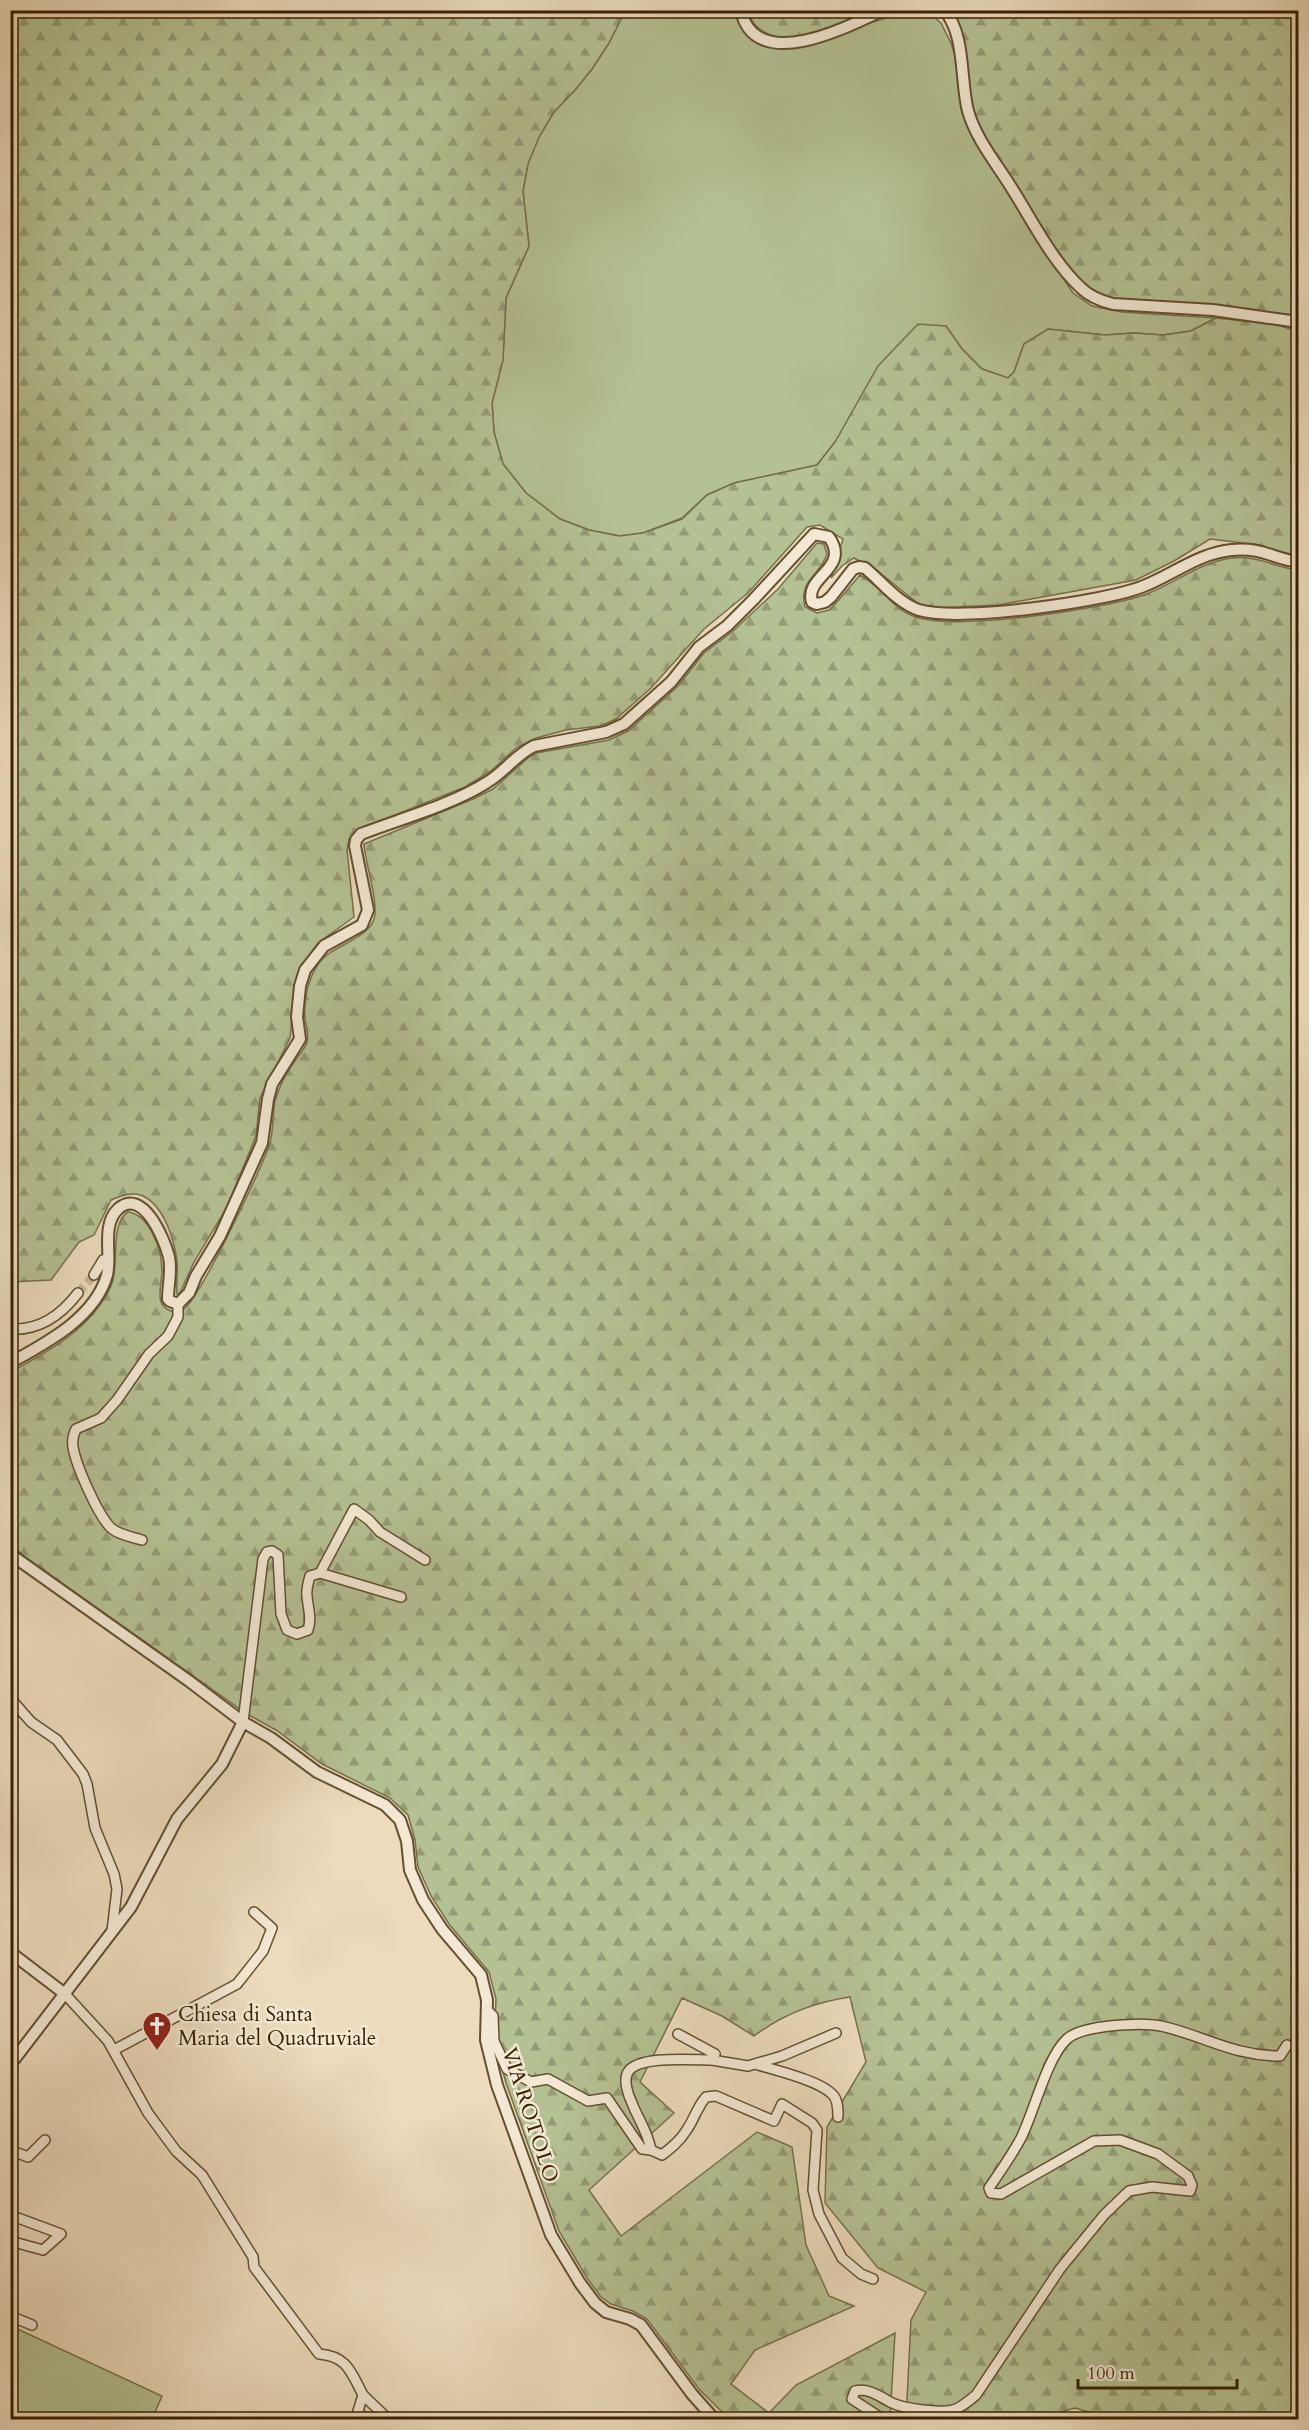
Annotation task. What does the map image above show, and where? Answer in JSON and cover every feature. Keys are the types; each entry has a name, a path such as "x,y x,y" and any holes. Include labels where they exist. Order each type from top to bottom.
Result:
{"street":[{"path":"741,10 746,24 760,38 789,44 826,35 883,10"},
{"path":"944,10 952,22 958,39 968,111 977,133 1071,279 1083,291 1101,301 1113,304 1213,310 1299,322"},
{"path":"142,1540 113,1529 104,1519 85,1480 72,1440 76,1430 91,1425 107,1412 149,1354 168,1336 178,1317 178,1304 189,1293 196,1276 220,1236 262,1143 272,1084 300,1039 297,1017 300,986 305,970 324,946 362,925 366,918 368,910 356,840 361,834 479,787 488,782 523,751 534,746 606,732 624,724 671,682 699,647 727,626 754,599 814,534 829,537 835,554 834,560 812,591 812,602 817,604 825,602 853,569 859,567 866,568 904,603 917,609 937,612 991,611 1113,595 1142,587 1210,554 1230,550 1261,550 1275,557 1299,562"},
{"path":"10,1363 60,1333 89,1306 107,1274 108,1237 114,1215 126,1204 140,1207 156,1224 169,1259 168,1299 173,1304 178,1304"},
{"path":"94,1275 103,1260 108,1259"},
{"path":"10,1329 32,1328 44,1324 67,1307 78,1293"},
{"path":"320,1573 354,1509 380,1532 425,1560"},
{"path":"10,2065 131,1907 177,1819 222,1764 243,1722 263,1559 267,1552 272,1551 278,1556 281,1614 284,1624 292,1633 308,1630 310,1616 306,1593 310,1576 320,1573 401,1597"},
{"name":"VIA ROTOLO","path":"10,1554 208,1694 243,1722 271,1738 317,1772 385,1805 400,1820 407,1841 410,1870 423,1900 442,1929 481,1975 487,2000 486,2040 497,2085 551,2235 595,2303 606,2312 641,2325 692,2394 715,2420"},
{"path":"10,1698 31,1722 57,1740 87,1784 95,1828 114,1874 117,1889 111,1934"},
{"path":"114,2050 237,1984 263,1952 272,1928 254,1912"},
{"path":"10,1952 65,1994 108,2041 148,2113 176,2151 202,2175 253,2257 254,2267 319,2354 344,2361 363,2395 388,2420"},
{"path":"487,2010 493,2016 494,2041 507,2069 531,2082 548,2079 588,2101 607,2098 642,2149 651,2150 662,2156 676,2145 706,2097 716,2096 774,2121 782,2104 812,2123 817,2130 813,2190 819,2214 842,2258 861,2274 873,2279"},
{"path":"884,2420 852,2399 855,2391 862,2389 881,2395 891,2403 936,2411 955,2410 970,2400 994,2371 1060,2269 1104,2215 1129,2191 1152,2187 1190,2191 1192,2185 1188,2176 1158,2154 1120,2140 1095,2141 1001,2194 992,2193 989,2188 1020,2138 1053,2059 1068,2038 1095,2028 1157,2025 1183,2031 1235,2051 1256,2056 1280,2056 1287,2045"},
{"path":"651,2150 648,2136 632,2103 626,2083 626,2073 634,2066 645,2061 712,2060 748,2066 782,2056 836,2033"},
{"path":"678,2034 715,2054 712,2060"},
{"path":"755,2064 804,2080 833,2094 838,2107 838,2117"},
{"path":"10,2150 28,2157 45,2140"},
{"path":"10,2215 60,2235 43,2250 10,2241"},
{"path":"10,2316 32,2325"},
{"path":"363,2395 358,2411 365,2420"}],"green space":[{"path":"10,11 625,11 609,43 592,69 554,112 539,137 528,164 523,191 529,246 506,298 503,360 492,403 494,432 503,464 526,493 560,519 589,530 619,536 643,533 682,519 707,495 734,483 817,465 835,442 878,366 918,324 946,326 962,349 982,369 1008,378 1014,372 1024,344 1048,329 1105,335 1134,333 1163,335 1191,331 1216,318 1273,324 1298,331 1298,557 1281,554 1260,545 1210,539 1136,580 998,605 935,608 920,605 879,572 854,558 842,566 831,578 843,539 820,525 807,527 748,593 704,629 651,688 616,719 600,726 566,730 536,738 516,748 491,771 465,787 360,829 349,839 347,850 354,917 318,943 299,970 290,1038 260,1098 256,1136 226,1209 194,1262 180,1293 177,1294 176,1252 167,1224 157,1207 143,1196 135,1194 111,1200 94,1235 79,1242 51,1280 11,1282"},
{"path":"625,11 737,11 768,45 863,25 909,11 929,13 941,23 951,43 956,59 962,100 1041,246 1073,293 1092,306 1122,312 1216,318 1191,331 1163,335 1134,333 1105,335 1048,329 1024,344 1014,372 1008,378 982,369 962,349 946,326 835,442 817,465 734,483 707,495 682,518 643,533 620,536 589,530 560,519 526,493 503,464 494,432 492,403 503,360 506,298 529,246 523,191 528,163 539,137 554,112 592,69 609,43"},
{"path":"747,11 870,11 822,32 786,37 770,34 756,26"},
{"path":"952,11 1298,11 1298,316 1213,305 1114,299 1099,294 1085,285 1057,251 983,131 975,113 969,87 962,35"},
{"path":"817,543 824,544 827,554 804,590 805,607 817,613 829,610 860,575 906,612 913,616 933,620 993,620 1028,617 1124,601 1144,595 1209,564 1232,558 1249,558 1298,570 1298,2419 1108,2419 1075,2408 1036,2419 906,2419 911,2320 926,2292 878,2268 825,2203 827,2127 866,2062 850,1997 799,2010 754,2036 722,2016 682,1998 640,2082 674,2113 589,2190 621,2236 757,2132 792,2147 806,2245 829,2296 854,2306 755,2350 731,2384 769,2413 796,2385 895,2333 890,2419 729,2419 699,2389 647,2319 633,2311 611,2304 601,2297 559,2231 506,2083 494,2039 496,1999 489,1972 449,1924 431,1896 418,1867 415,1840 408,1815 390,1798 322,1764 276,1730 247,1714 24,1556 11,1544 11,1372 68,1337 93,1314 103,1301 114,1278 119,1226 122,1218 128,1212 143,1220 154,1236 160,1254 162,1271 160,1299 164,1307 180,1312 200,1288 264,1160 271,1141 275,1101 283,1080 306,1045 308,1036 305,1005 312,976 325,957 365,932 374,919 375,903 364,844 493,789 536,753 609,740 628,731 677,687 704,653 732,632 778,589"},
{"path":"11,2326 162,2396 152,2419 11,2419"}],"tunnel":[{"path":"78,1293 94,1275"}],"place":[{"name":"Chiesa di Santa Maria del Quadruviale","path":"157,2052"}]}
